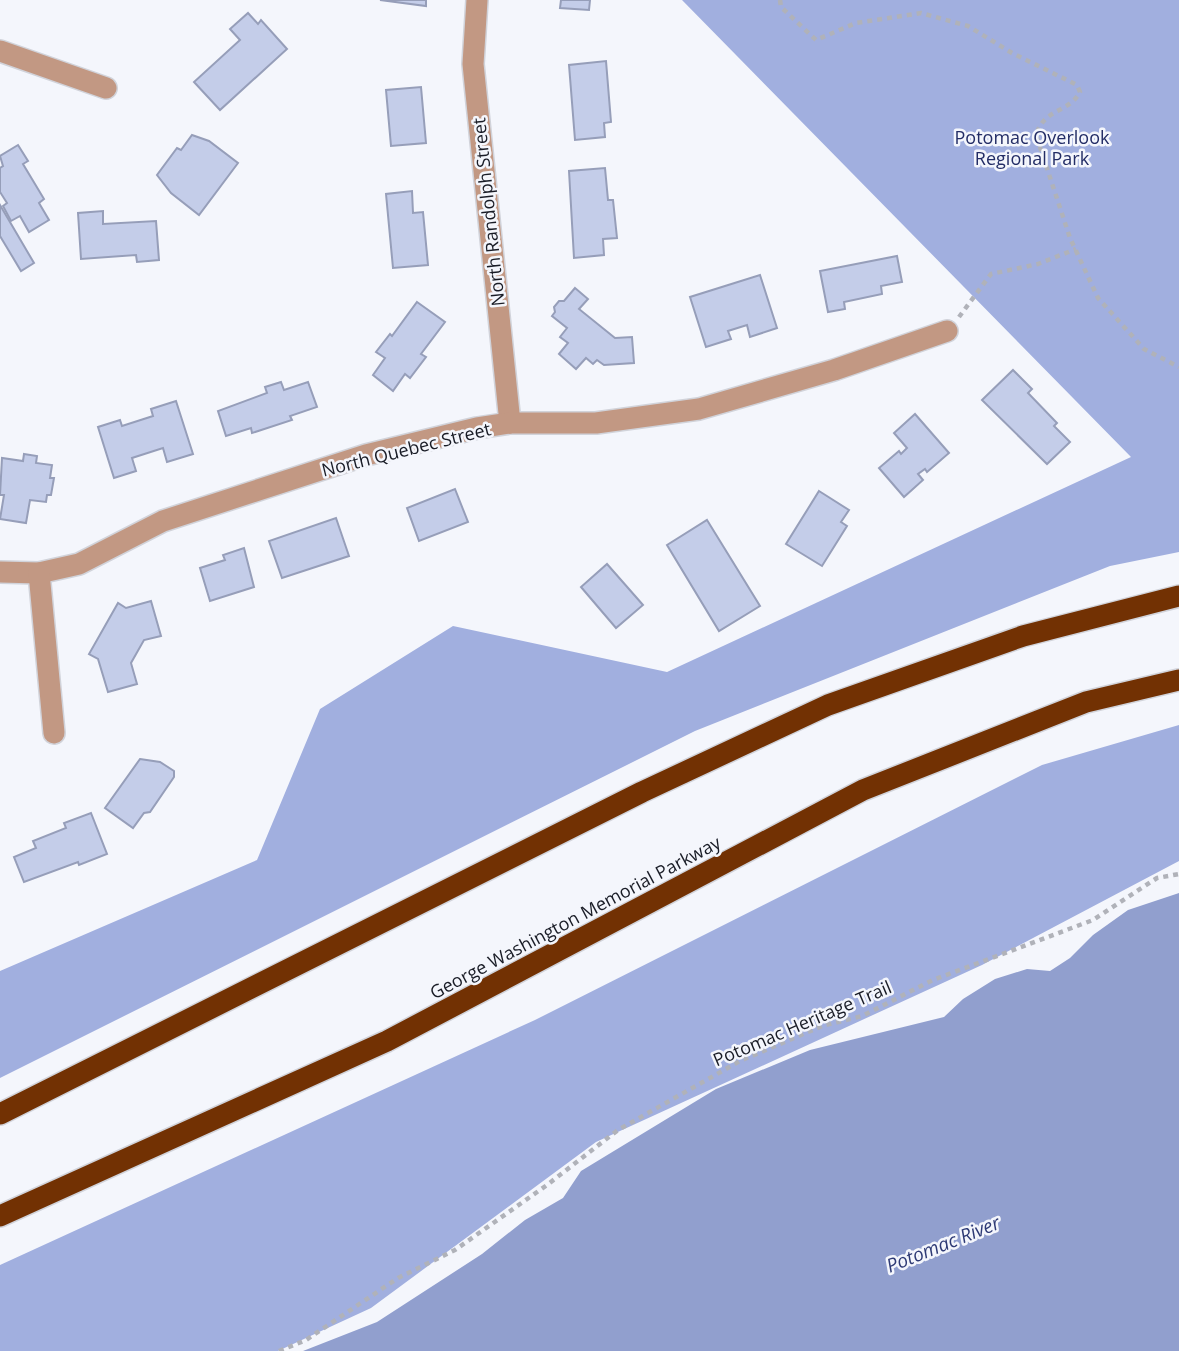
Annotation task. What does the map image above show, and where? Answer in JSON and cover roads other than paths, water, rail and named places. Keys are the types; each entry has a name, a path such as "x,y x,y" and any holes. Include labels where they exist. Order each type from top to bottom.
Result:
{"highway":[{"path":"0,1114 629,799 828,705 1023,636 1179,596"},
{"name":"George Washington Memorial Parkway","path":"0,1216 387,1041 863,790 1086,702 1179,680"}],"street":[{"name":"North Randolph Street","path":"477,0 473,65 510,424"},
{"path":"0,51 106,88"},
{"name":"North Quebec Street","path":"0,572 39,573 79,564 163,520 353,460 477,428 510,424 597,423 699,409 834,370 947,331"},
{"path":"39,573 54,733"}],"water":[{"name":"Potomac River","path":"1179,893 1179,1351 303,1351 377,1322 482,1254 525,1220 563,1198 581,1171 716,1089 810,1050 944,1017 963,999 995,979 1027,969 1050,971 1128,910"}],"park label":[{"name":"Potomac Overlook Regional Park","path":"1032,147"}]}
